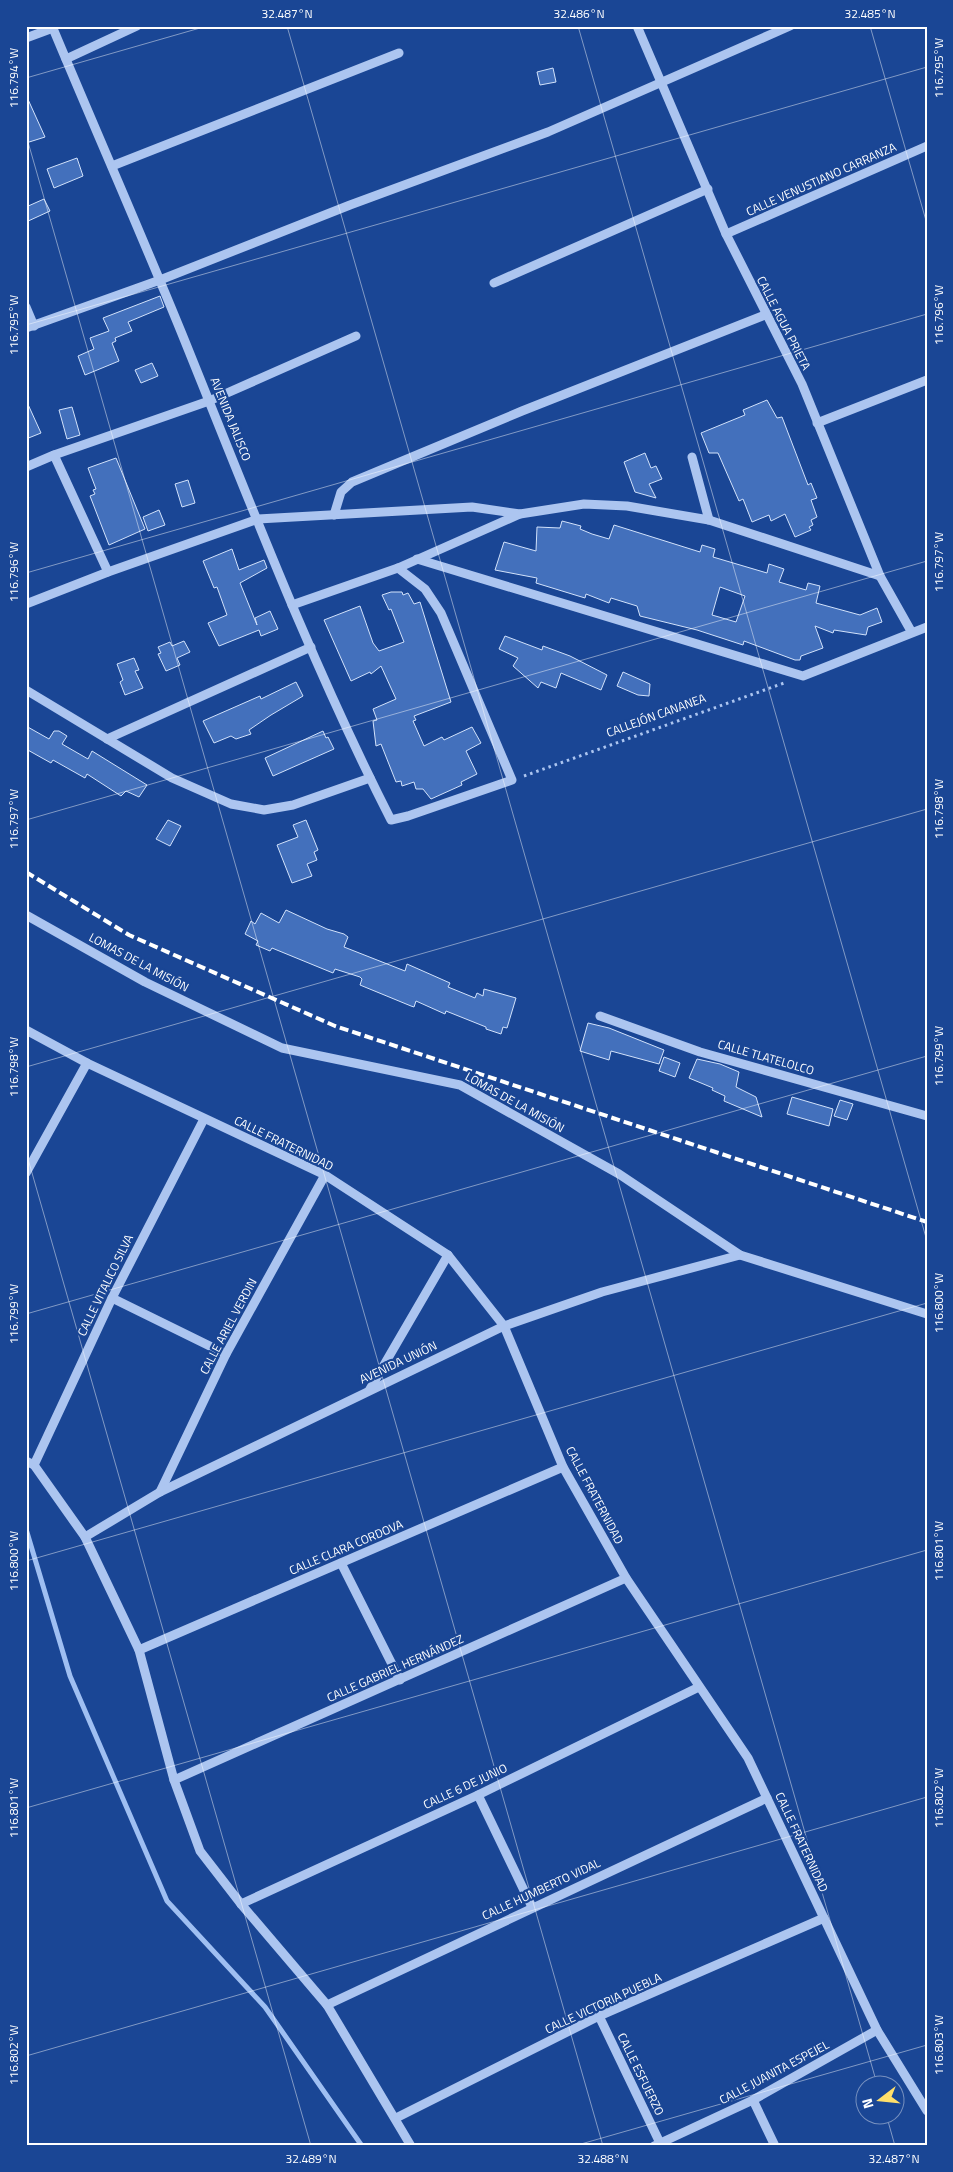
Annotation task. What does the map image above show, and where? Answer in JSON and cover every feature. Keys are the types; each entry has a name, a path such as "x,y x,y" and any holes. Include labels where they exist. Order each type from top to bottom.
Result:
{"street":[{"path":"66,59 136,26"},
{"name":"CALLE AGUA PRIETA","path":"637,26 726,234 765,315 802,384 880,576 911,631"},
{"path":"26,307 30,327 160,280 350,205 548,132 790,26"},
{"path":"26,38 53,27"},
{"name":"AVENIDA JALISCO","path":"53,27 160,280 292,605 370,778 391,820 408,816 512,780"},
{"path":"112,166 399,52"},
{"name":"CALLE VENUSTIANO CARRANZA","path":"726,234 927,146"},
{"path":"494,283 708,190"},
{"path":"334,515 341,492 352,482 522,411 765,315"},
{"path":"26,467 54,455 210,401 356,336"},
{"path":"817,422 927,380"},
{"path":"54,455 108,572"},
{"path":"692,457 709,520"},
{"path":"292,605 398,568 520,514 584,504 627,506 709,520 880,576"},
{"path":"26,604 108,572 258,519 472,507 520,514"},
{"path":"417,559 803,676 911,631 927,627"},
{"path":"398,568 425,589 441,613 512,780"},
{"path":"107,739 311,647"},
{"path":"26,690 172,778 232,804 264,810 293,805 370,778"},
{"name":"LOMAS DE LA MISIÓN","path":"26,915 145,982 282,1048 460,1085 619,1174 740,1255 927,1314"},
{"name":"CALLE TLATELOLCO","path":"600,1016 700,1052 927,1116"},
{"name":"CALLE FRATERNIDAD","path":"26,1030 87,1063 325,1175 448,1255 504,1326 563,1467 626,1578 748,1758 877,2030 927,2111"},
{"path":"26,1173 87,1063"},
{"name":"CALLE VITALICO SILVA","path":"30,1463 204,1119"},
{"name":"CALLE ARIEL VERDIN","path":"160,1492 226,1354 325,1175"},
{"path":"370,1389 448,1255"},
{"name":"AVENIDA UNIÓN","path":"85,1537 160,1492 504,1326 602,1292 740,1255"},
{"path":"112,1298 226,1354"},
{"path":"30,1463 85,1537 139,1650 174,1780 200,1851 241,1904 327,2005 411,2146"},
{"name":"CALLE CLARA CORDOVA","path":"139,1650 563,1467"},
{"path":"341,1563 400,1680"},
{"name":"CALLE GABRIEL HERNÁNDEZ","path":"174,1780 626,1578"},
{"name":"CALLE 6 DE JUNIO","path":"241,1904 478,1794 699,1687"},
{"path":"478,1794 532,1907"},
{"name":"CALLE HUMBERTO VIDAL","path":"327,2005 767,1798"},
{"name":"CALLE VICTORIA PUEBLA","path":"396,2118 599,2016 824,1918"},
{"name":"CALLE ESFUERZO","path":"599,2016 657,2144"},
{"name":"CALLE JUANITA ESPEJEL","path":"657,2144 753,2100 877,2030"},
{"path":"753,2100 775,2146"}],"path":[{"name":"CALLEJÓN CANANEA","path":"512,780 803,676"}],"building":[{"path":"553,68 556,82 540,85 537,72"},
{"path":"26,95 45,137 26,143"},
{"path":"77,158 83,176 54,188 47,169"},
{"path":"44,199 50,211 26,222 26,207"},
{"path":"160,296 164,307 128,322 132,331 115,338 116,341 112,343 119,361 85,375 78,356 94,349 90,338 109,331 103,318"},
{"path":"152,363 158,376 141,383 135,370"},
{"path":"26,400 41,433 26,439"},
{"path":"767,400 777,418 782,417 808,485 811,483 817,498 811,500 817,517 811,520 813,525 809,527 811,530 795,537 785,514 771,521 769,515 752,522 743,499 739,501 718,453 709,453 701,433 745,415 743,410"},
{"path":"72,407 80,435 67,439 59,410"},
{"path":"645,453 651,468 656,466 662,479 649,484 656,498 635,492 624,462"},
{"path":"116,458 145,529 109,545 90,496 95,494 93,490 96,489 88,468"},
{"path":"188,480 195,503 182,507 175,484"},
{"path":"159,510 165,525 148,531 143,517"},
{"path":"562,521 581,526 580,529 609,539 614,525 700,552 702,545 715,549 713,557 767,573 769,564 784,569 779,582 806,590 808,583 820,586 816,603 860,615 877,608 882,622 868,627 866,635 834,630 833,633 815,626 823,648 801,656 800,660 795,660 744,641 743,645 697,630 640,616 637,606 611,598 609,603 586,594 585,598 536,583 537,578 495,570 504,542 536,551 537,527 560,528","holes":["720,587 745,596 736,622 712,615"]},
{"path":"232,549 239,570 264,560 267,568 240,583 257,625 255,618 270,611 278,629 261,636 259,630 219,646 208,623 227,615 217,587 214,588 203,561"},
{"path":"391,592 402,592 403,595 408,593 414,604 420,602 451,702 414,716 416,720 413,721 424,746 442,737 444,740 472,727 481,743 466,751 477,774 461,782 462,785 431,799 423,789 416,789 414,782 402,786 401,781 396,782 381,744 376,746 373,721 377,720 373,709 396,699 381,666 371,674 370,672 351,681 324,620 360,606 373,643 379,651 404,642 391,609 389,610 382,595"},
{"path":"505,636 542,650 543,646 570,656 607,675 601,690 561,673 556,688 541,682 538,688 513,666 518,658 499,649"},
{"path":"184,641 190,652 177,658 180,665 166,671 158,654 161,653 158,647 170,642 172,646"},
{"path":"134,658 139,670 135,671 143,688 125,695 120,682 123,680 117,664"},
{"path":"623,672 650,684 649,696 638,695 617,686"},
{"path":"296,682 303,696 249,730 251,734 236,739 231,736 214,743 203,721 260,696 261,699"},
{"path":"26,726 49,739 54,731 59,731 67,736 62,744 88,759 92,751 147,785 139,797 126,791 121,796 87,774 85,778 53,760 51,763 26,749"},
{"path":"323,731 334,749 273,776 265,758"},
{"path":"168,820 181,826 170,846 156,839"},
{"path":"306,820 318,850 314,852 317,860 307,864 312,876 292,883 277,845 298,837 293,825"},
{"path":"286,910 327,929 344,934 348,937 344,947 405,971 407,964 450,983 448,987 475,998 477,993 483,996 484,989 516,998 507,1028 503,1027 501,1034 446,1011 445,1014 416,1001 414,1007 411,1006 360,985 362,979 360,977 335,969 333,973 272,948 270,951 256,945 258,941 245,934 251,921 255,924 261,913 279,923"},
{"path":"588,1023 609,1028 664,1050 659,1064 611,1051 609,1060 580,1051"},
{"path":"664,1057 680,1063 675,1077 659,1071"},
{"path":"697,1059 720,1064 739,1072 736,1087 756,1097 762,1117 724,1101 725,1096 712,1090 713,1088 689,1078"},
{"path":"792,1097 833,1109 829,1126 787,1114"},
{"path":"840,1100 853,1104 847,1120 834,1116"}],"waterway":[{"path":"26,1529 70,1676 167,1901 265,2007 362,2146"}],"railway":[{"path":"26,872 129,935 335,1026 927,1222"}]}
